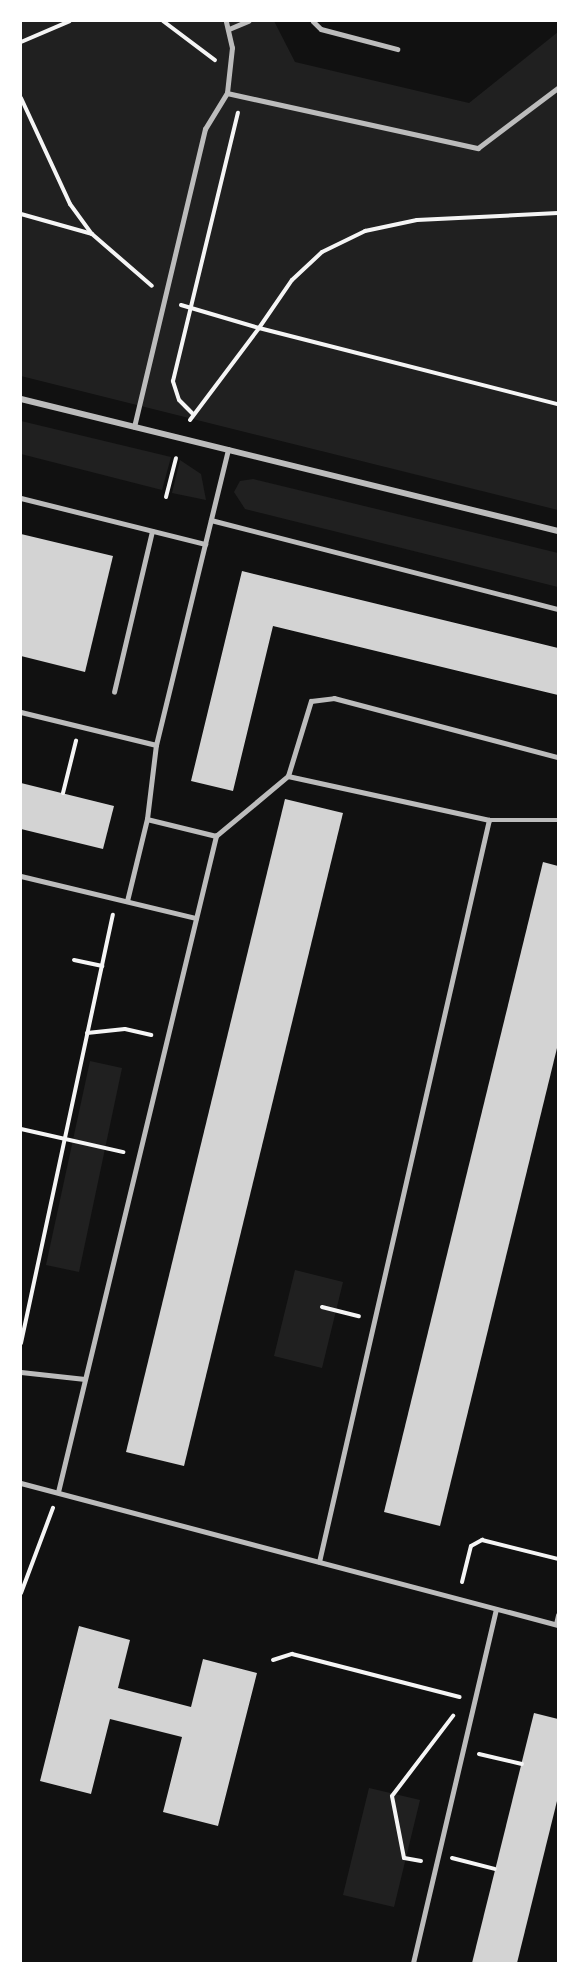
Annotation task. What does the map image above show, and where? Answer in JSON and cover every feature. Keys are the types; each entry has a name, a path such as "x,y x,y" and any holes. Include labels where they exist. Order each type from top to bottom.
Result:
{"street":[{"path":"21,399 558,531"}],"lane":[{"path":"134,427 205,129 227,93 229,29 226,21"},
{"path":"229,29 248,21"},
{"path":"313,21 321,28 397,49"},
{"path":"227,93 478,148 558,88"},
{"path":"127,902 147,819 156,745 228,450"},
{"path":"21,498 206,544"},
{"path":"211,520 558,609"},
{"path":"114,692 152,531"},
{"path":"58,1492 216,836 288,776 311,701 334,698 558,757"},
{"path":"21,712 156,745"},
{"path":"288,776 489,820 558,820"},
{"path":"147,819 216,836"},
{"path":"319,1562 489,820"},
{"path":"21,876 195,918"},
{"path":"21,1372 85,1379"},
{"path":"21,1483 458,1601 557,1625 558,1615"},
{"path":"413,1963 496,1610"}],"path":[{"path":"21,42 70,21"},
{"path":"163,21 229,71"},
{"path":"192,413 179,400 173,381 242,97"},
{"path":"21,98 70,204 92,234 165,296 190,311 558,404"},
{"path":"190,420 192,413 260,328 292,280 322,252 365,231 417,220 558,213"},
{"path":"21,214 92,234"},
{"path":"166,497 176,458"},
{"path":"63,793 80,726"},
{"path":"21,1343 116,899"},
{"path":"74,960 102,966"},
{"path":"87,1033 125,1029 166,1038"},
{"path":"21,1129 138,1156"},
{"path":"322,1307 374,1319"},
{"path":"21,1593 58,1492"},
{"path":"458,1601 471,1546 482,1540 558,1558"},
{"path":"273,1660 292,1654 466,1698 392,1796 404,1858 436,1865"},
{"path":"463,1750 522,1764"},
{"path":"439,1855 495,1869"}],"shaded area":[{"path":"21,21 274,21 295,62 469,103 558,32 558,510 21,376"},
{"path":"21,421 171,457 162,490 21,454"},
{"path":"180,460 201,474 206,500 172,493"},
{"path":"253,479 558,553 558,587 245,509 234,492 240,481"},
{"path":"90,1061 122,1068 79,1272 46,1265"},
{"path":"295,1270 343,1282 322,1368 274,1356"},
{"path":"369,1788 420,1800 394,1907 343,1895"}],"building":[{"path":"21,534 113,556 85,672 21,656"},
{"path":"242,571 558,648 558,695 273,626 233,791 191,781"},
{"path":"21,783 114,806 103,849 21,829"},
{"path":"285,799 343,813 184,1466 126,1452"},
{"path":"543,862 558,866 558,1044 440,1526 384,1512"},
{"path":"79,1626 130,1640 118,1688 191,1707 203,1659 257,1673 218,1826 163,1812 182,1737 110,1719 91,1794 40,1781"},
{"path":"534,1713 558,1719 558,1797 517,1963 472,1963"}]}
